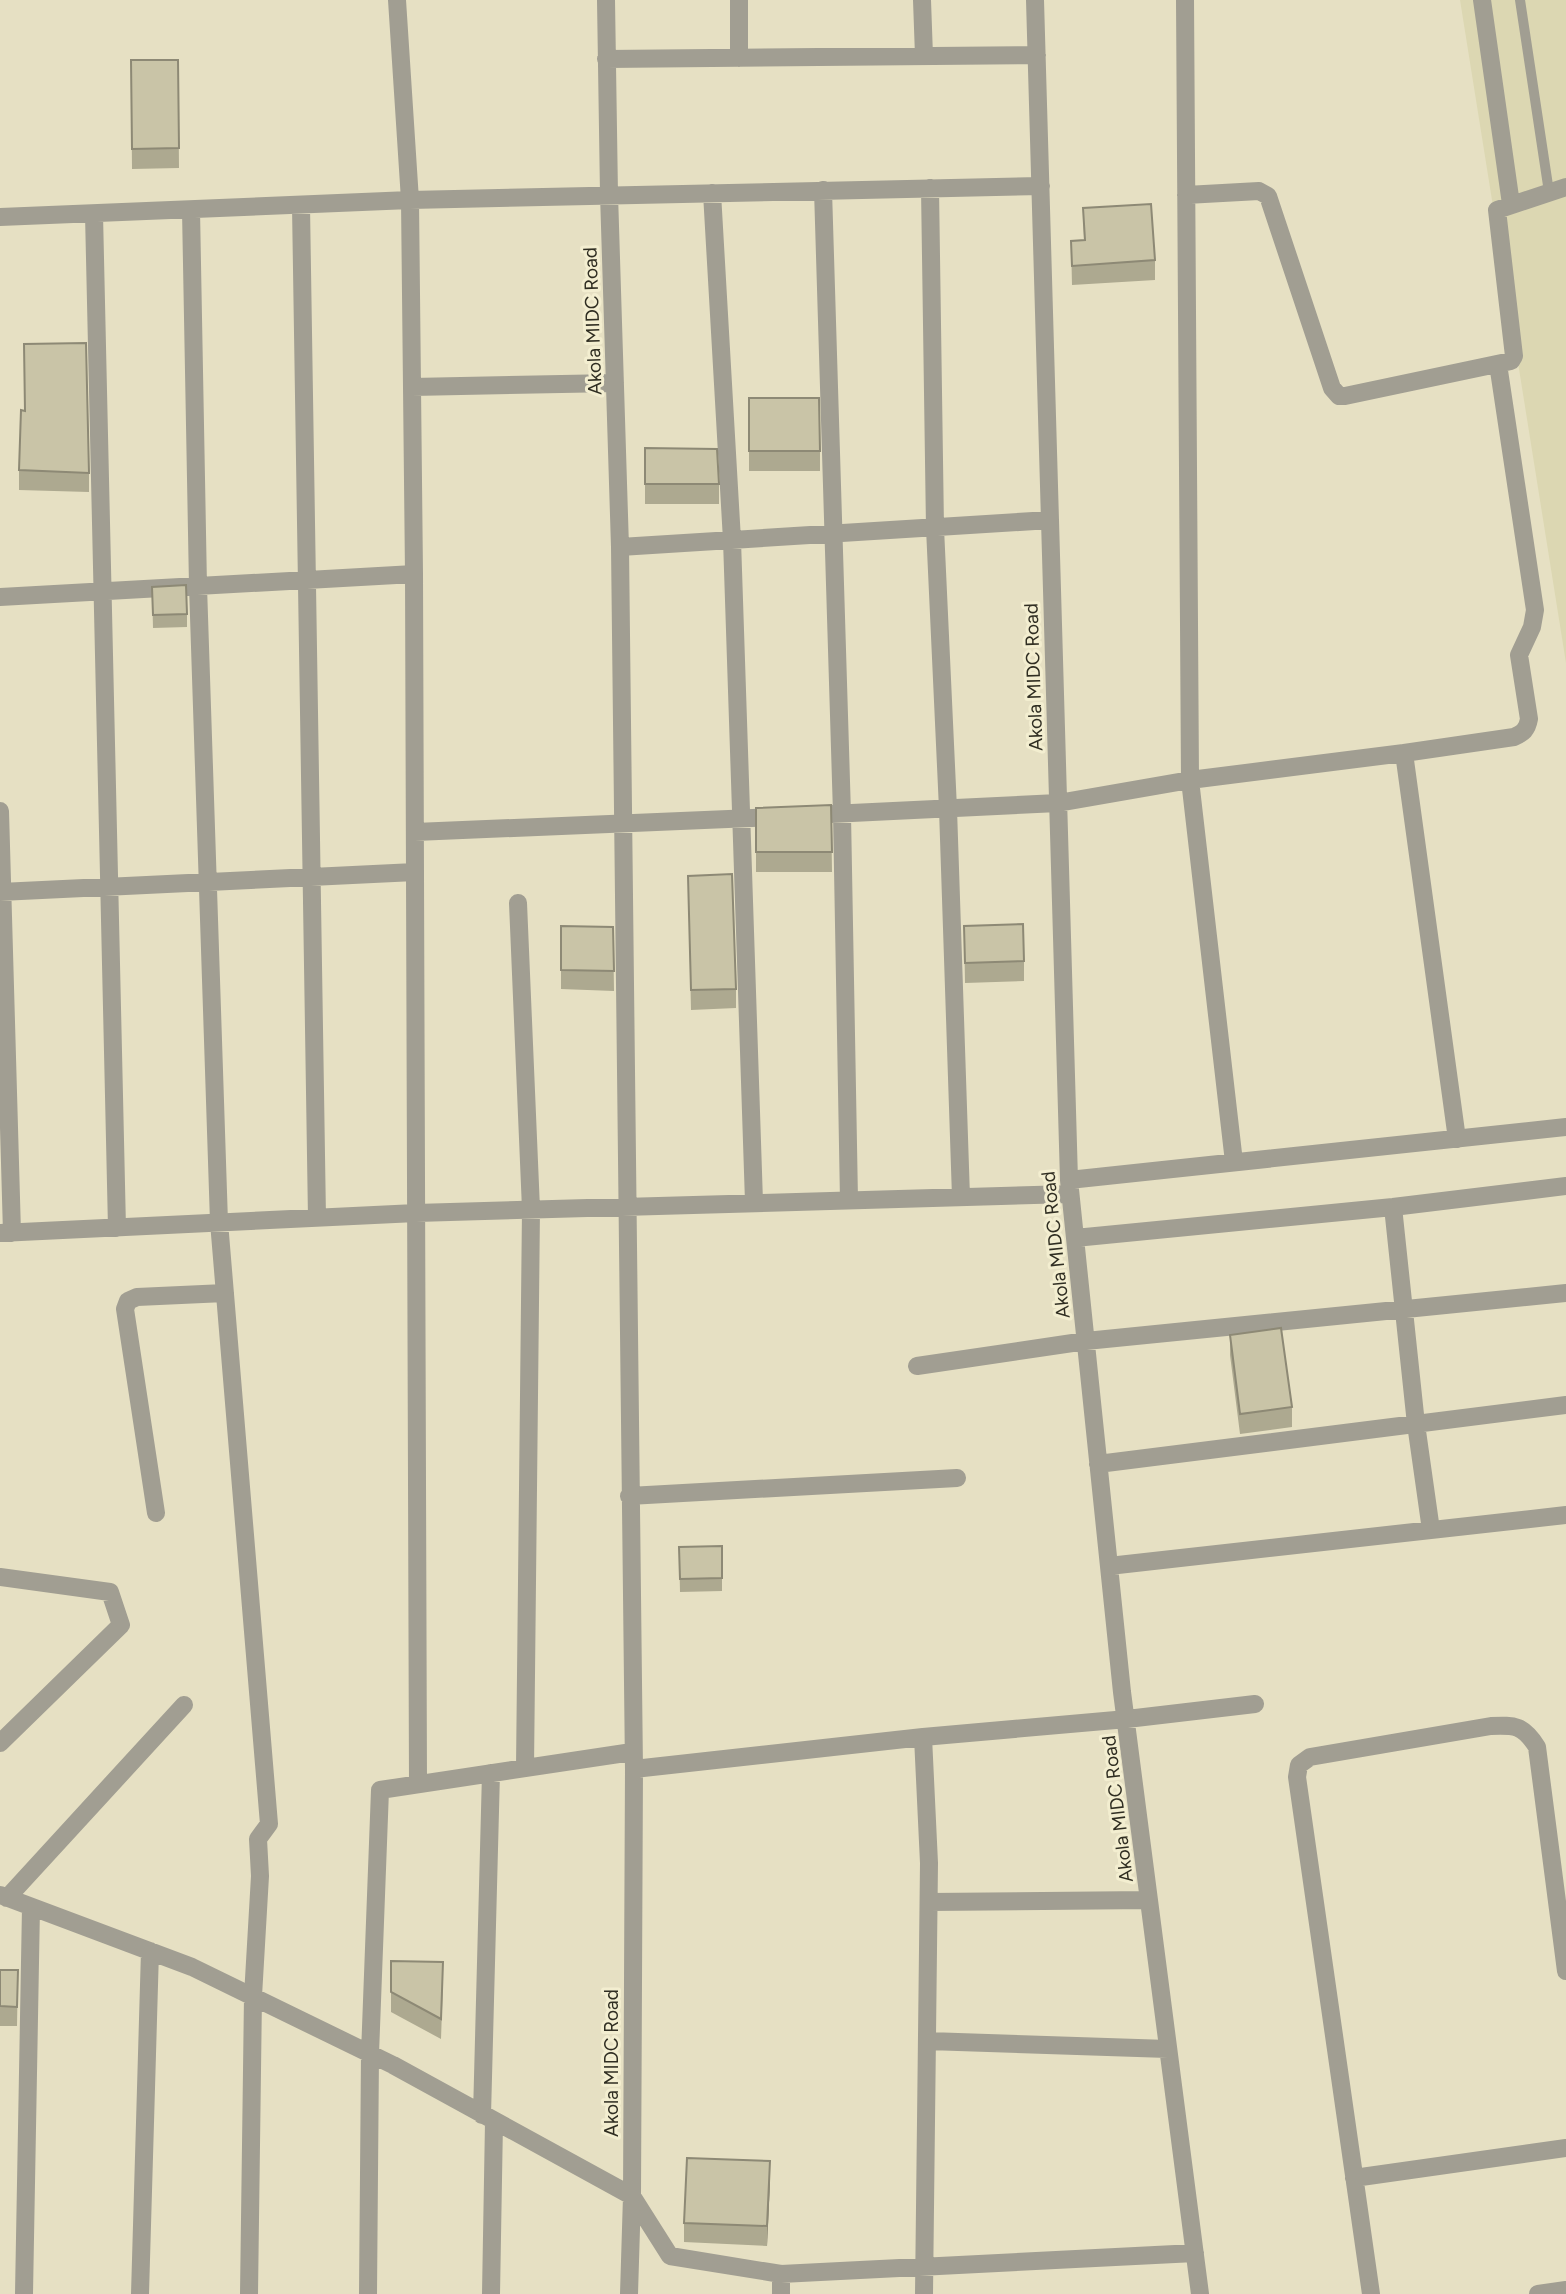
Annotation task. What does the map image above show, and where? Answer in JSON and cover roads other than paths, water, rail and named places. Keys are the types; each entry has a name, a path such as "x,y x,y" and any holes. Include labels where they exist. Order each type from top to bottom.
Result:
{"street":[{"path":"397,0 410,200 414,574 418,1784"},
{"name":"Akola MIDC Road","path":"606,0 608,194 620,547 633,1760 632,2196 629,2294"},
{"path":"739,0 739,58"},
{"path":"922,0 923,56"},
{"name":"Akola MIDC Road","path":"1035,0 1069,1187 1122,1692 1200,2294"},
{"path":"1185,0 1190,780 1234,1162"},
{"path":"1482,0 1511,204"},
{"path":"607,59 1037,55"},
{"path":"0,218 410,200 1041,186"},
{"path":"930,188 935,528 948,808 961,1197"},
{"path":"1186,195 1259,191 1268,196 1332,388 1339,396 1511,361 1514,356 1496,214 1499,208 1557,189"},
{"path":"823,190 842,814 849,1200"},
{"path":"712,193 732,540 754,1202"},
{"path":"301,206 317,1218"},
{"path":"191,210 198,586 219,1222 269,1824 258,1839 260,1876 253,1996 249,2294"},
{"path":"94,214 117,1228"},
{"path":"415,832 1058,803 1190,780 1404,754 1514,737 1528,726 1519,655 1532,627 1535,610 1498,364"},
{"path":"412,387 615,383"},
{"path":"620,547 1050,520"},
{"path":"0,597 414,574"},
{"path":"1404,754 1457,1139"},
{"path":"0,811 6,1233 416,1213 961,1197 1069,1187 1234,1162 1566,1127"},
{"path":"1,892 415,872"},
{"path":"518,903 531,1209 525,1768"},
{"path":"1075,1238 1392,1207 1566,1186"},
{"path":"1392,1207 1416,1424 1431,1530"},
{"path":"156,1513 125,1309 128,1301 136,1297 225,1293"},
{"path":"917,1366 1086,1341 1566,1293"},
{"path":"1098,1464 1566,1405"},
{"path":"629,1496 957,1478"},
{"path":"1109,1566 1566,1515"},
{"path":"0,1577 110,1592 121,1625 0,1743"},
{"path":"368,2294 370,2054 380,1790 525,1768 923,1737 1127,1719 1255,1704"},
{"path":"184,1705 3,1896 192,1967 370,2054 632,2196 670,2256 782,2274 1195,2253"},
{"path":"1371,2294 1297,1777 1299,1765 1310,1757 1490,1726 1512,1725 1528,1732 1537,1747 1566,1971"},
{"path":"923,1737 929,1902 925,2294"},
{"path":"491,2294 488,2118 492,1773"},
{"path":"929,1902 1149,1900"},
{"path":"24,2294 31,1907"},
{"path":"140,2294 150,1951"},
{"path":"928,2041 1168,2049"},
{"path":"1354,2178 1566,2148"},
{"path":"781,2294 782,2274"},
{"path":"1538,2294 1566,2290"}],"lane":[{"path":"1520,0 1557,189"}]}
